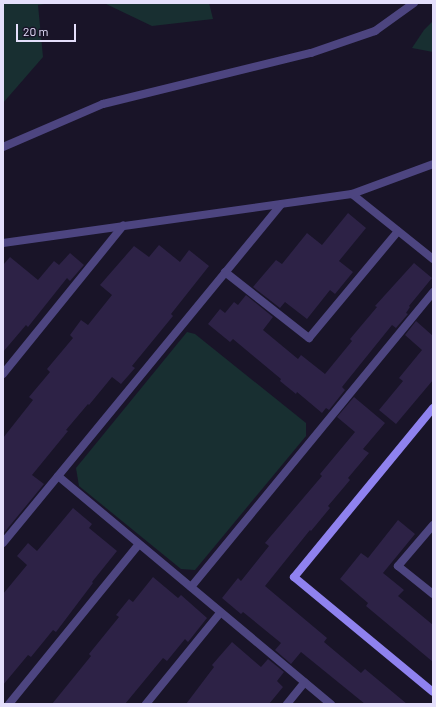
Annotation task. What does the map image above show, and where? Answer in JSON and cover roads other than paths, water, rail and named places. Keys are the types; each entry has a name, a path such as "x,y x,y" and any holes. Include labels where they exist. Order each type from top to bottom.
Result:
{"street":[{"path":"3,147 103,104 318,51 375,31 414,3"},
{"path":"3,243 352,194 433,164"},
{"path":"352,194 433,259"},
{"path":"3,543 281,204"},
{"path":"3,374 123,226"},
{"path":"225,272 309,338 398,231"},
{"path":"191,587 433,292"},
{"path":"433,408 294,577 433,692"},
{"path":"58,476 220,613 331,704"},
{"path":"433,525 398,566 433,594"},
{"path":"8,704 139,544"},
{"path":"146,704 220,613"},
{"path":"287,704 305,682"}]}
